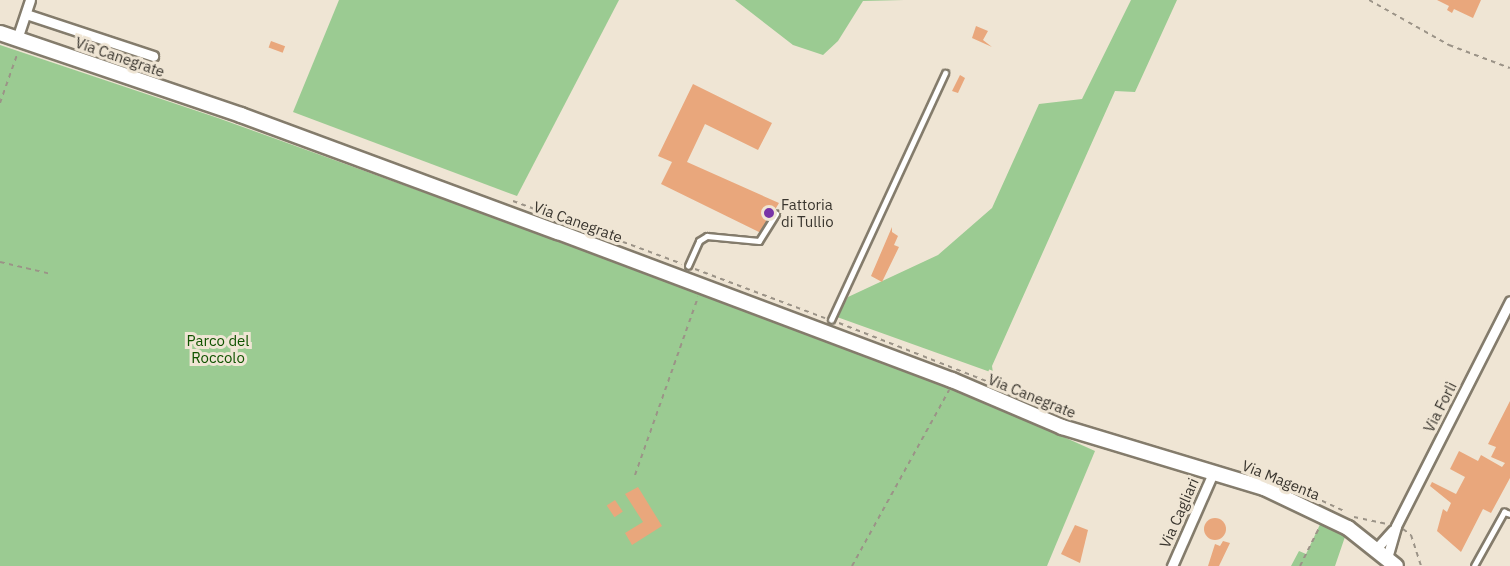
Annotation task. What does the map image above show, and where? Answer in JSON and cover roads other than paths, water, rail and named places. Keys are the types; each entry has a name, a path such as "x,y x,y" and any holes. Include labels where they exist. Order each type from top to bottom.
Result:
{"street":[{"path":"20,40 30,0"},
{"path":"26,14 153,56"},
{"name":"Via Canegrate","path":"0,33 252,119 952,380 1062,427 1141,451"},
{"name":"Via Forlì","path":"1386,558 1396,526 1510,301"},
{"name":"Via Magenta","path":"1141,451 1264,488 1324,516 1386,558"},
{"name":"Via Cagliari","path":"1172,566 1213,473"},
{"name":"Via Forlì","path":"1386,558 1396,526"}],"lane":[{"path":"831,320 945,73"},
{"path":"688,266 699,241 707,236 759,241 776,214"},
{"path":"1474,566 1504,512 1510,514"}],"place":[{"name":"Fattoria di Tullio","path":"769,213"}],"park label":[{"name":"Parco del Roccolo","path":"218,348"}]}
